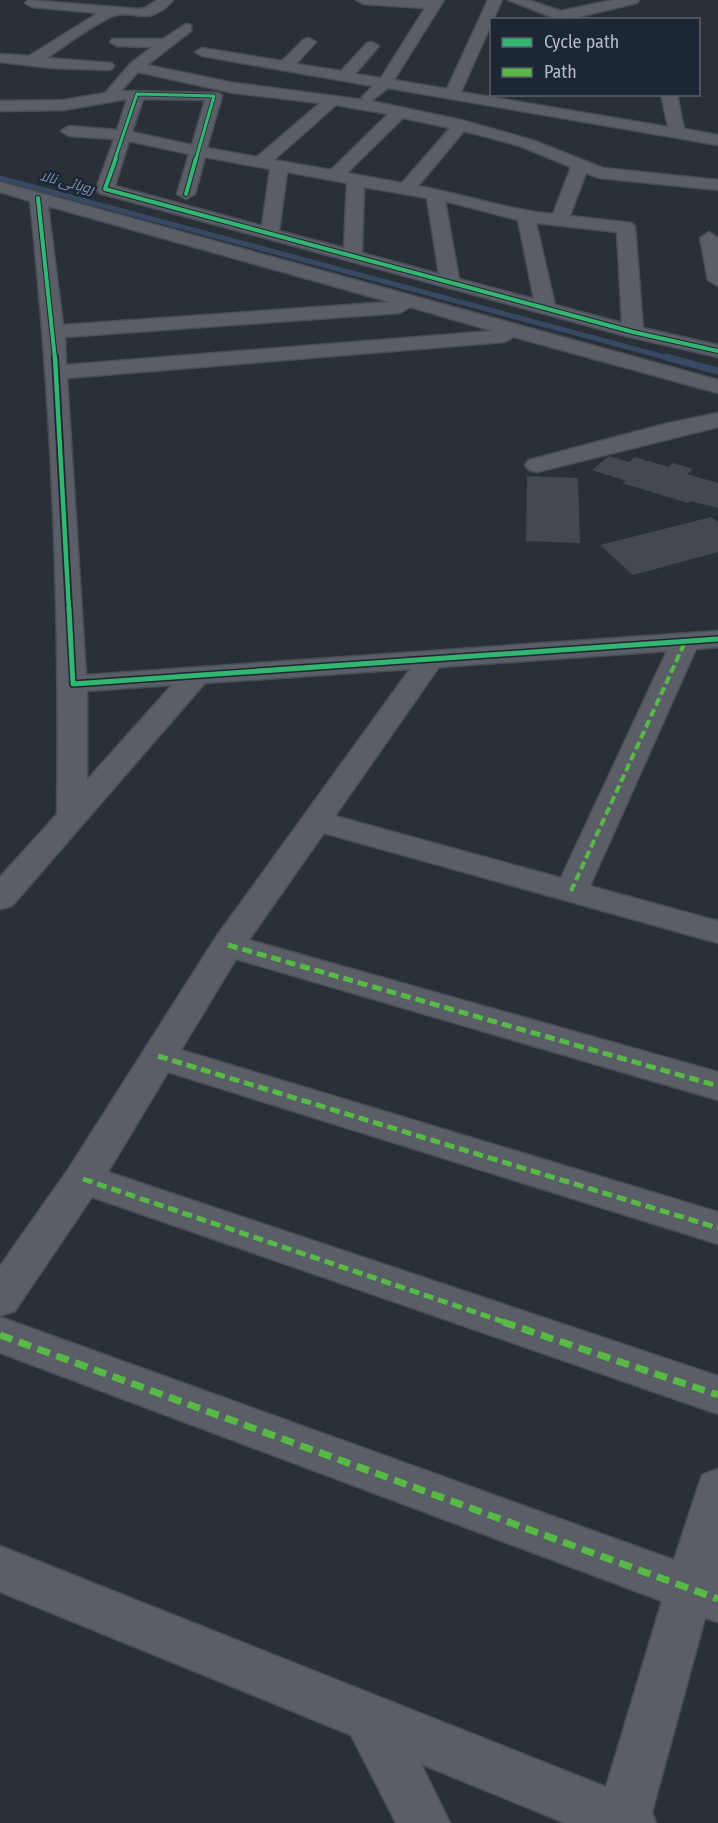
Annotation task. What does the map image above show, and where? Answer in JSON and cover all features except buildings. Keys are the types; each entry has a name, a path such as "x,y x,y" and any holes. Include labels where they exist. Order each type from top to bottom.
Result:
{"street":[{"path":"36,0 32,3 149,12 166,0"},
{"path":"362,105 385,83 435,3 363,0"},
{"path":"452,94 495,0"},
{"path":"515,0 559,17 632,0"},
{"path":"34,68 112,10"},
{"path":"114,96 112,92 135,68 184,29 147,28"},
{"path":"224,56 240,41"},
{"path":"117,42 166,43"},
{"path":"285,67 309,42"},
{"path":"345,76 372,46"},
{"path":"202,52 452,94 528,103 595,118 718,140"},
{"path":"0,58 34,68 52,63 107,66"},
{"path":"135,68 234,88 362,105 468,127 511,147 580,165 600,173 718,185"},
{"path":"0,106 64,105 138,94 214,96 234,88"},
{"path":"138,94 105,189 633,332 718,351"},
{"path":"186,194 196,151 214,96"},
{"path":"660,180 673,157 682,134 670,96"},
{"path":"260,163 333,100"},
{"path":"595,118 600,102"},
{"path":"406,189 468,127 507,121 528,103"},
{"path":"334,176 400,112"},
{"path":"69,131 124,135 196,151 435,194 526,217 626,227 633,332"},
{"path":"560,220 580,165"},
{"path":"270,233 279,166"},
{"path":"353,255 356,180"},
{"path":"0,187 718,387"},
{"path":"477,203 488,188"},
{"path":"435,194 450,281"},
{"path":"38,198 57,372 72,684 72,817"},
{"path":"526,217 546,307"},
{"path":"709,238 718,280"},
{"path":"54,332 423,305"},
{"path":"57,372 527,334"},
{"path":"537,465 665,431 718,420"},
{"path":"72,684 718,639"},
{"path":"571,891 685,642"},
{"path":"0,1299 83,1179 228,945 431,659"},
{"path":"0,898 196,676"},
{"path":"316,820 718,932"},
{"path":"228,945 718,1086"},
{"path":"158,1056 718,1228"},
{"path":"83,1179 718,1395"},
{"path":"0,1335 704,1594"},
{"path":"0,1569 626,1821 704,1594 718,1490"},
{"path":"369,1718 424,1823"}],"waterway":[{"name":"روہائی نالا","path":"0,178 672,359"},
{"name":"روہائی نالا","path":"666,357 718,371"}],"marked path":[{"path":"571,891 685,642"},
{"path":"228,945 718,1086"},
{"path":"158,1056 718,1228"},
{"path":"83,1179 718,1395"},
{"path":"0,1335 718,1599"}],"cycle path":[{"path":"186,194 214,96 137,94 105,189 633,332 718,351"},
{"path":"38,198 54,332 73,684 718,639"}]}
